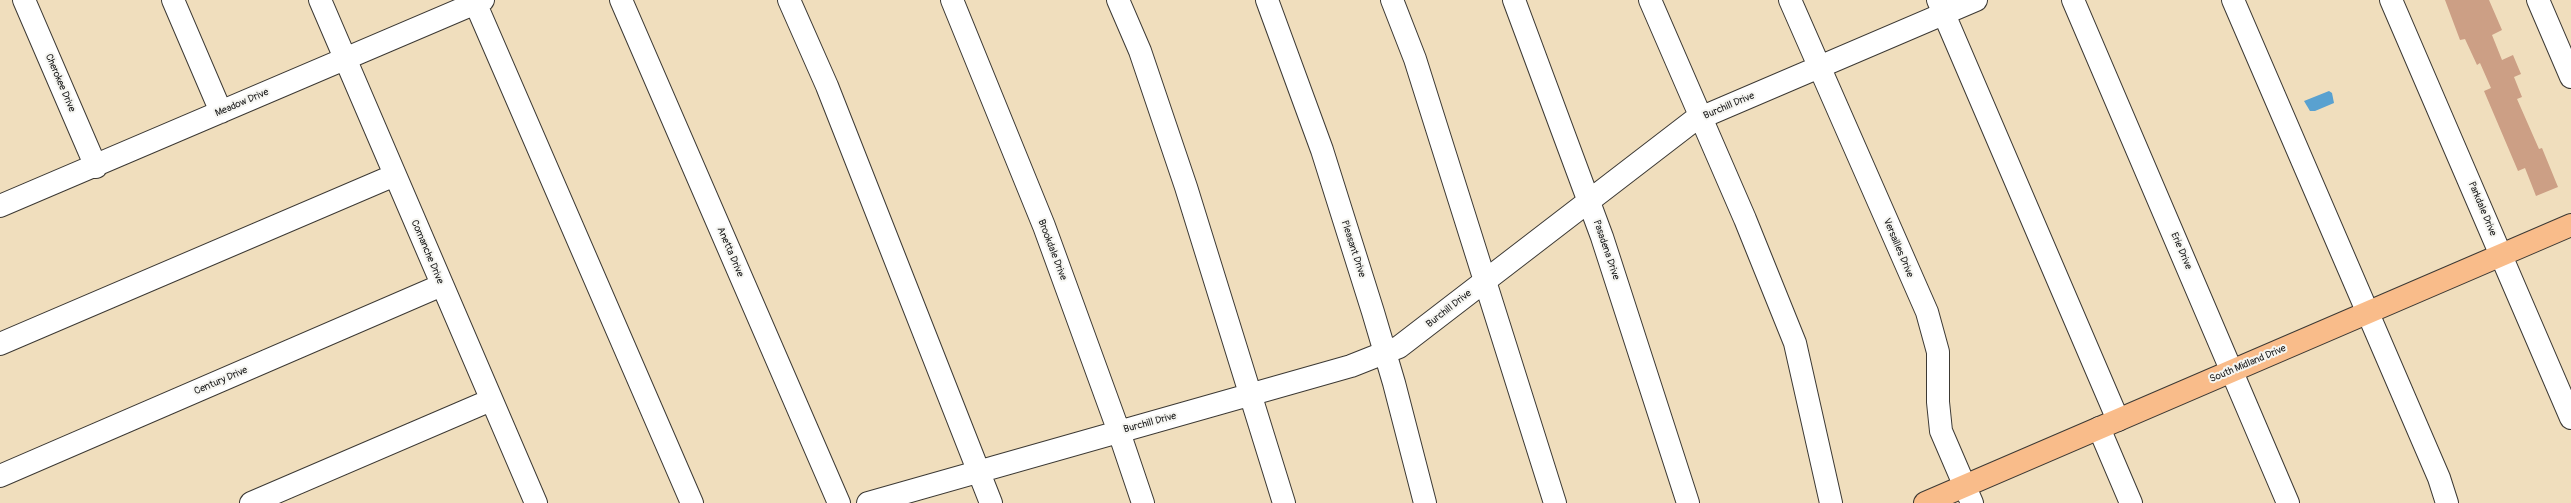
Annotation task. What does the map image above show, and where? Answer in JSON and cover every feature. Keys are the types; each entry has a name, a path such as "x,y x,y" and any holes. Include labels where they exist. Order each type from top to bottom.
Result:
{"main road":[{"name":"South Midland Drive","path":"1925,503 1968,494 2108,424 2571,226"}],"street":[{"name":"Cherokee Drive","path":"24,0 96,167"},
{"path":"173,0 221,112"},
{"name":"Comanche Drive","path":"320,0 536,503"},
{"name":"Anetta Drive","path":"621,0 839,503"},
{"path":"789,0 830,94 992,503"},
{"name":"Brookdale Drive","path":"952,0 1044,226 1119,432 1143,503"},
{"path":"1118,0 1140,51 1186,187 1284,503"},
{"name":"Pleasant Drive","path":"1267,0 1322,150 1385,353 1424,503"},
{"path":"1392,0 1415,58 1484,282 1555,503"},
{"name":"Pasadena Drive","path":"1514,0 1589,202 1688,503"},
{"path":"1650,0 1745,219 1795,343 1820,461 1831,503"},
{"name":"Versailles Drive","path":"1790,0 1820,66 1933,329 1938,357 1938,402 1941,431 1968,494"},
{"name":"Burchill Drive","path":"868,503 1351,366 1399,347 1686,126 1700,118 1820,66 1941,7 1976,0"},
{"name":"Erie Drive","path":"2073,0 2288,503"},
{"path":"2233,0 2438,478 2447,503"},
{"name":"Parkdale Drive","path":"2391,0 2571,418"},
{"path":"2538,0 2571,77"},
{"name":"Meadow Drive","path":"0,206 96,167 478,1"},
{"path":"478,1 692,503"},
{"path":"1941,7 2108,424 2131,503"},
{"path":"0,344 395,175"},
{"name":"Century Drive","path":"0,476 442,285"},
{"path":"251,503 491,400"}],"water":[{"path":"2329,91 2332,93 2334,103 2315,111 2310,111 2304,101"}],"building":[{"path":"2445,0 2489,0 2502,30 2492,35 2502,60 2513,55 2521,74 2514,77 2522,97 2517,99 2539,149 2542,148 2558,187 2536,196 2525,168 2518,171 2484,91 2491,88 2480,63 2477,65 2465,39 2460,40"}]}
